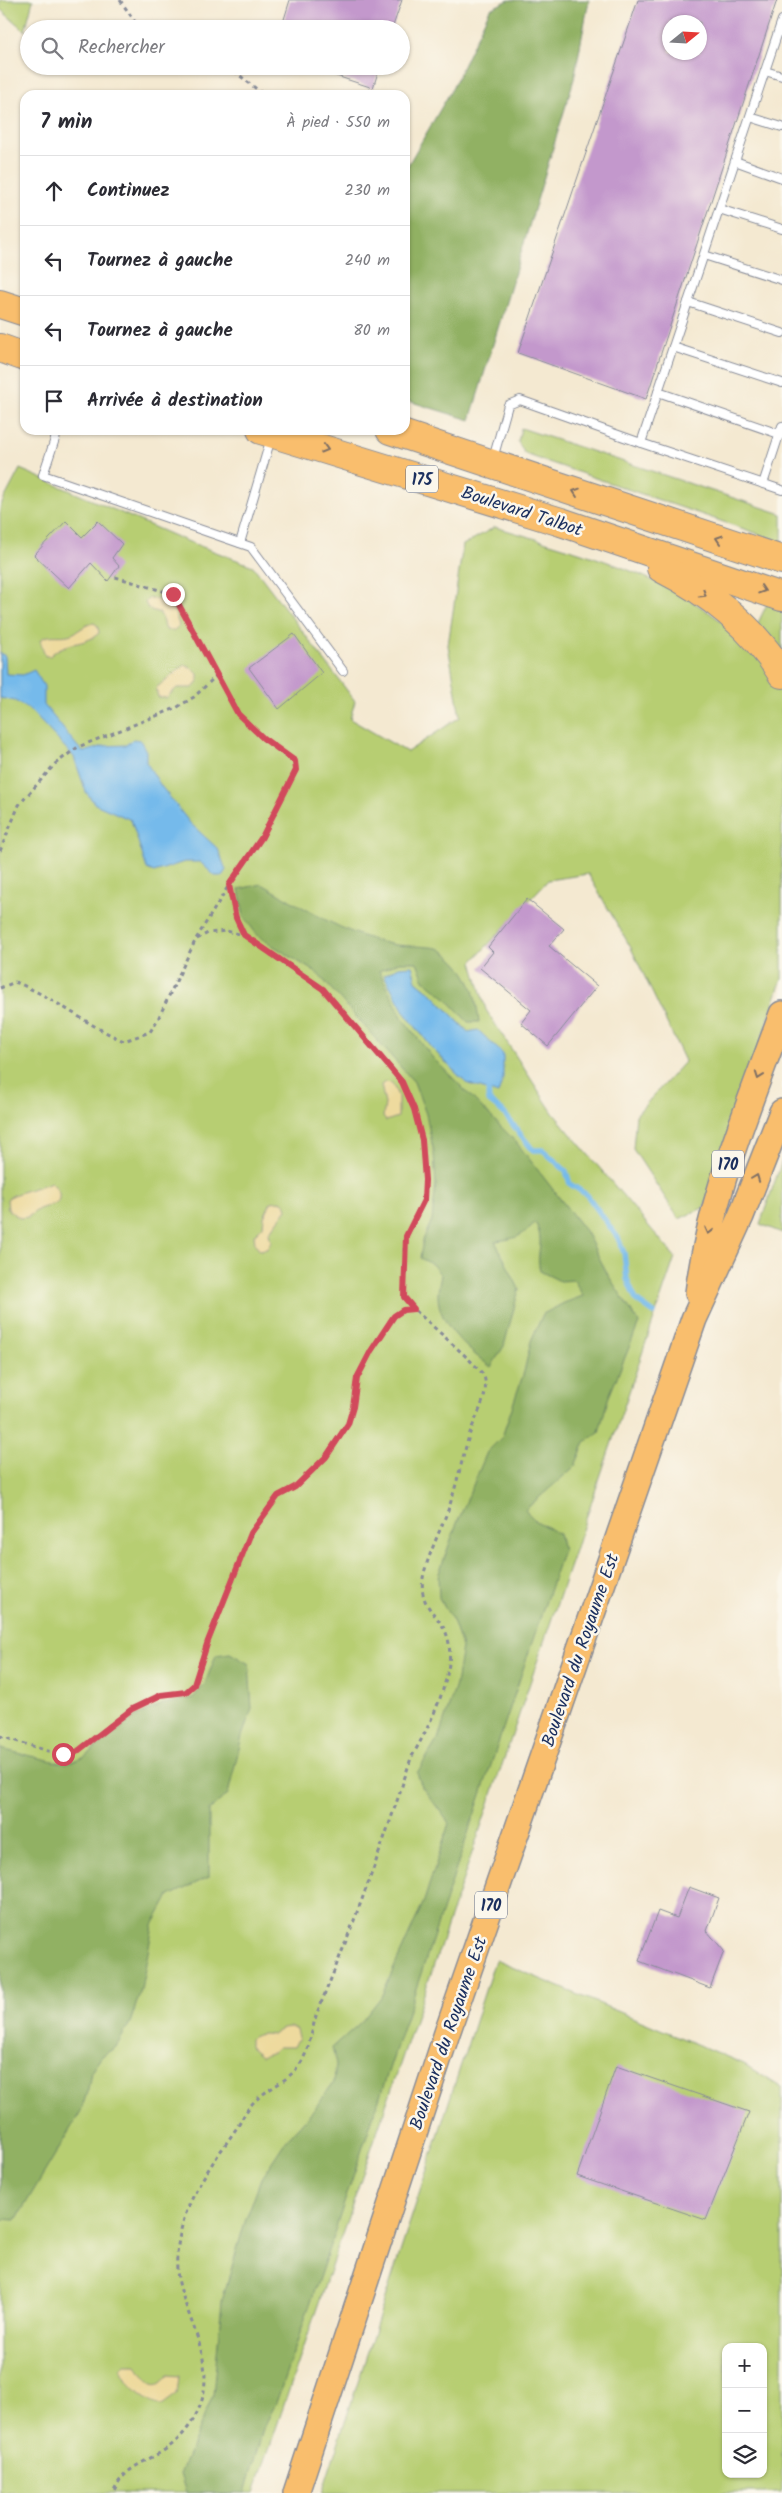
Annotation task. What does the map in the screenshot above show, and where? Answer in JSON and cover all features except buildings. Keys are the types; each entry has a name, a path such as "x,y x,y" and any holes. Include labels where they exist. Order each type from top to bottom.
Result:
{"highway":[{"path":"0,304 20,310"},
{"path":"0,348 20,355"},
{"name":"Boulevard Talbot","path":"282,435 583,530 782,596"},
{"name":"Boulevard Talbot","path":"405,435 782,560"},
{"path":"583,530 664,570 726,608 769,652 782,674"}],"main road":[{"name":"Boulevard du Royaume Est","path":"694,1319 702,1260 721,1182 782,1014"},
{"name":"Boulevard du Royaume Est","path":"296,2493 447,2033 694,1319 741,1216 782,1112"}],"lane":[{"path":"641,443 781,25"},
{"path":"765,71 782,76"},
{"path":"750,117 782,127"},
{"path":"735,161 782,178"},
{"path":"719,208 782,229"},
{"path":"704,255 782,280"},
{"path":"688,302 782,333"},
{"path":"673,347 782,383"},
{"path":"658,392 781,431 763,484"},
{"path":"491,464 508,405 520,400 782,490"},
{"path":"56,435 43,475 250,547 343,671"},
{"path":"240,543 268,435"}],"path":[{"path":"120,0 134,20"},
{"path":"239,75 258,90"},
{"path":"0,988 15,982 35,989 110,1035 124,1041 138,1038 150,1032 196,939 229,885 262,837 296,770 295,761 263,738 238,714 173,594 112,576"},
{"path":"0,851 19,805 55,764 78,748 176,708 194,697 216,676"},
{"path":"229,885 236,918 244,935"},
{"path":"113,2493 122,2475 179,2438 200,2406 204,2386 204,2364 199,2342 178,2282 177,2260 185,2216 206,2173 254,2101 292,2074 301,2063 311,2042 314,2018 350,1932 412,1758 443,1689 448,1666 449,1644 443,1628 424,1601 421,1587 428,1556 448,1508 470,1434 486,1390 484,1374 414,1309 404,1297 406,1236 424,1200 425,1180 422,1140 414,1109 402,1082 323,989 244,935 226,931 208,933 196,939"},
{"path":"0,1736 48,1751 74,1754 132,1709 161,1695 186,1692 194,1685 208,1641 251,1533 278,1496 295,1487 326,1457 348,1424 353,1407 357,1378 380,1336 394,1316 403,1310 414,1309"}],"green space":[{"path":"0,0 33,0 28,20 20,20 20,27 0,9"},
{"path":"509,0 589,0 574,79 470,420 410,402 410,161 452,89 490,9"},
{"path":"521,428 782,514 782,542 525,454 518,442"},
{"path":"20,469 184,540 253,566 355,701 350,719 407,752 460,717 448,645 463,545 495,527 616,565 692,601 726,625 757,654 782,688 782,978 705,1207 679,1219 633,1149 636,1115 685,1061 631,948 588,874 548,880 472,962 486,1010 553,1113 675,1257 254,2493 0,2493 0,507","holes":["416,981 432,994 468,1032 488,1089 466,1083 433,1049 405,1013"]},
{"path":"767,604 782,609 782,651 757,625"},
{"path":"262,884 324,919 356,934 390,944 438,948 459,965 473,990 479,1022 468,1022 445,997 424,980 417,962 399,962 379,971 403,1019 432,1057 516,1142 586,1232 608,1275 639,1323 608,1399 599,1432 585,1442 575,1466 525,1510 536,1521 559,1534 563,1550 320,2275 276,2403 263,2429 245,2493 186,2493 180,2474 213,2395 222,2301 245,2222 261,2178 287,2139 313,2111 334,2082 336,2064 332,2048 362,2021 381,1997 424,1901 449,1823 422,1787 417,1773 438,1739 456,1685 462,1647 453,1621 439,1598 438,1576 455,1528 487,1452 502,1437 524,1372 531,1341 543,1314 583,1296 574,1280 560,1281 540,1271 540,1236 535,1222 518,1236 495,1241 519,1289 504,1346 491,1367 456,1336 443,1316 439,1305 438,1292 441,1275 432,1264 420,1258 423,1240 432,1220 436,1184 434,1153 426,1114 414,1082 318,974 258,936 244,917 239,889"},
{"path":"782,1161 782,1233 760,1224"},
{"path":"230,1653 249,1664 252,1709 242,1736 228,1794 209,1810 209,1877 169,1896 153,1925 141,1990 130,2023 116,2047 102,2056 91,2072 81,2111 16,2220 0,2219 0,1749 66,1764 85,1756 136,1716 163,1704 193,1698 205,1684 216,1655"},
{"path":"495,1960 744,2064 782,2088 782,2493 322,2493"}],"sand":[{"path":"149,598 161,600 169,606 179,626 173,631 166,630 160,613 148,609 145,602"},
{"path":"94,623 98,626 99,633 87,640 68,645 50,656 45,656 40,640 50,636 68,635"},
{"path":"184,665 192,668 198,674 198,682 193,688 177,688 166,698 158,697 156,688"},
{"path":"385,1082 392,1083 398,1096 398,1117 386,1121 383,1117 385,1104 381,1085"},
{"path":"51,1182 59,1192 57,1203 39,1209 28,1217 20,1218 8,1210 7,1199"},
{"path":"279,1201 285,1203 287,1209 269,1233 271,1242 267,1249 259,1250 255,1244 254,1235 263,1226 264,1217 271,1202"},
{"path":"290,2027 297,2030 299,2037 294,2047 278,2047 274,2052 261,2056 250,2047 250,2039 255,2036 263,2034 272,2035 283,2028"},
{"path":"125,2365 137,2365 147,2379 154,2384 159,2384 168,2375 179,2376 177,2394 162,2405 150,2401 137,2392 126,2380 120,2368"}],"water":[{"path":"0,653 5,656 6,674 23,675 34,670 44,686 44,705 84,752 104,746 126,745 133,739 140,740 146,751 146,762 161,786 190,823 218,849 226,870 222,876 215,876 200,862 184,862 154,872 147,869 131,820 95,804 86,792 74,757 29,709 15,701 0,698"},
{"path":"412,966 416,981 432,994 468,1032 478,1030 503,1054 503,1078 498,1094 466,1083 433,1049 405,1013 384,975 399,967"}],"waterway":[{"path":"488,1089 489,1101 503,1112 533,1150 543,1150 566,1171 570,1184 587,1195 618,1238 624,1253 627,1279 636,1300 654,1313"}],"route":[{"path":"63,1754 74,1754 132,1709 146,1701 161,1695 186,1692 194,1685 208,1641 251,1533 278,1496 295,1487 326,1457 348,1424 353,1407 357,1378 384,1329 394,1316 403,1310 414,1309 404,1297 406,1236 424,1200 425,1180 422,1140 414,1109 402,1082 323,989 270,955 244,935 236,918 229,885 262,837 296,770 295,761 263,738 238,714 173,594"}]}
